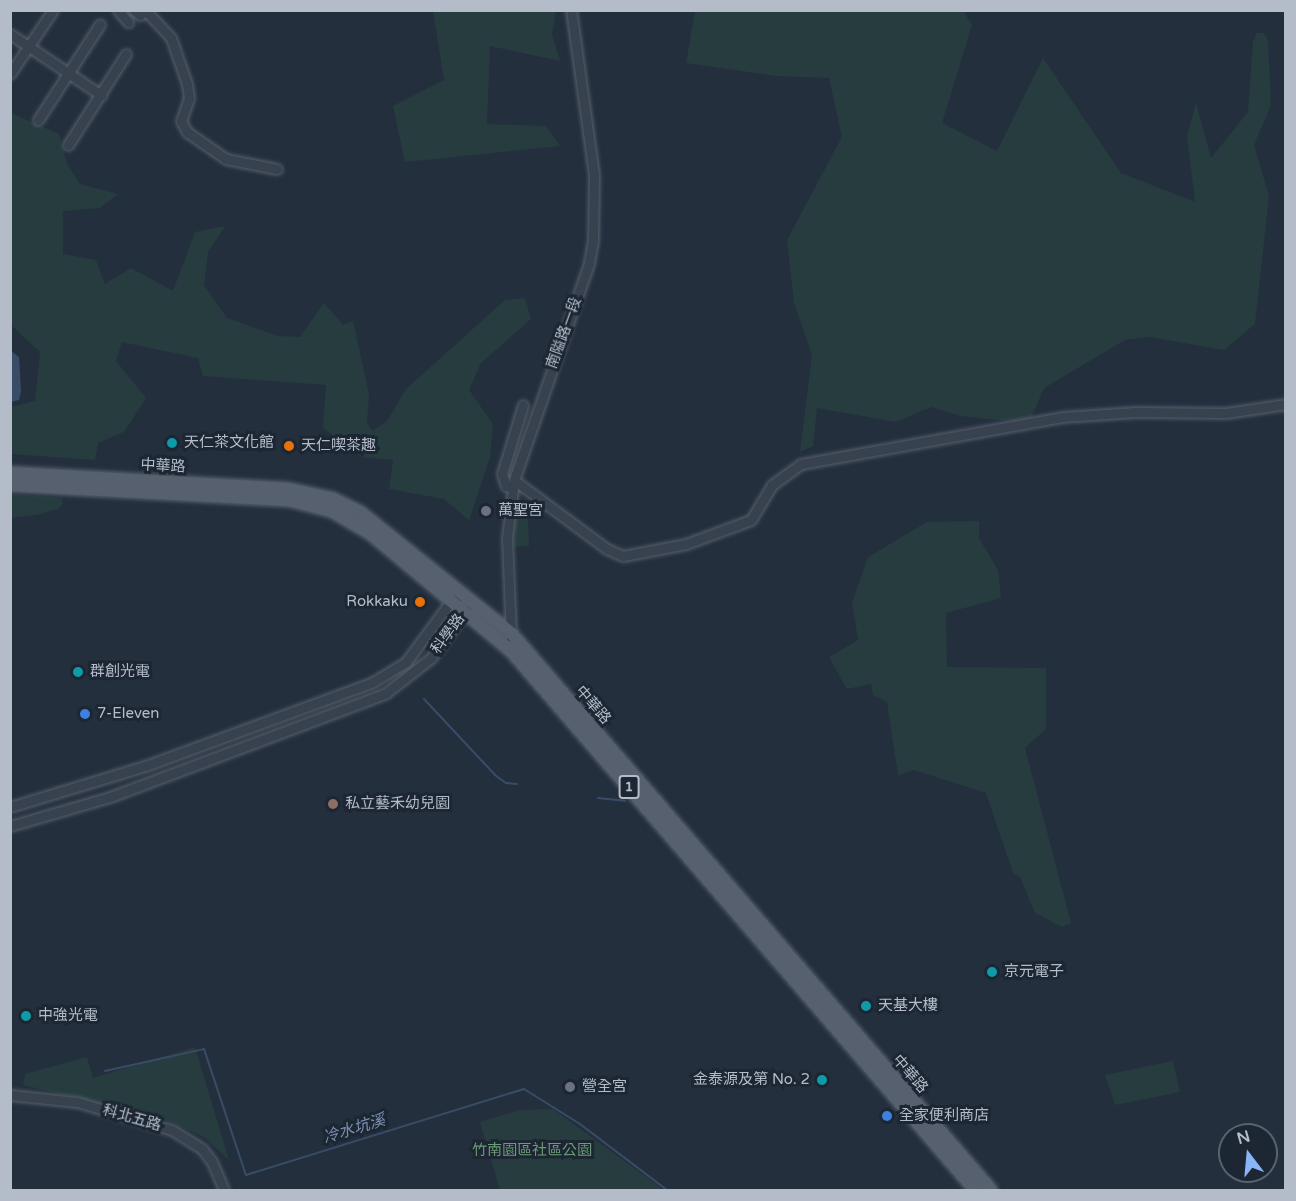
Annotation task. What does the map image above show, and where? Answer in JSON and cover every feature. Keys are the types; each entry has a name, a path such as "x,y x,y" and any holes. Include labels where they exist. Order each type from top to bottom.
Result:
{"main road":[{"name":"中華路","path":"10,473 313,504 370,534 512,652 598,743 990,1191"},
{"name":"中華路","path":"10,485 108,484 288,489 333,499 360,512 511,633 598,743 975,1191"}],"street":[{"path":"10,74 53,10"},
{"path":"118,10 128,22"},
{"path":"134,10 140,15 146,10 171,38 187,84 189,98 181,121 187,132 226,159 277,169"},
{"name":"南隘路一段","path":"512,652 507,538 513,484 589,263 593,240 594,175 571,10"},
{"path":"38,120 100,24"},
{"path":"10,34 101,95"},
{"path":"68,145 126,54"},
{"path":"523,405 502,474 506,486 513,484 607,549 623,556 686,544 751,520 756,505 772,485 801,464 1062,417 1136,412 1226,413 1285,404"},
{"name":"科學路","path":"10,807 148,765 373,682 418,650 451,601 466,596 466,612 418,671 386,693 120,793 10,826"},
{"name":"科北五路","path":"10,1095 76,1102 172,1130 202,1149 212,1162 224,1191"}],"green space":[{"path":"433,11 556,11 552,35 560,61 490,46 487,124 546,126 560,146 405,162 393,106 444,80"},
{"path":"695,11 963,11 972,25 942,123 997,151 1043,58 1121,173 1195,202 1187,136 1196,103 1211,158 1248,112 1253,41 1257,33 1264,33 1268,41 1271,105 1254,145 1269,196 1255,324 1224,350 1149,337 1125,340 1044,388 1029,423 960,416 931,407 896,422 817,408 813,446 800,452 812,355 794,303 787,240 842,137 829,78 776,76 686,63"},
{"path":"11,113 59,134 67,164 80,184 118,194 100,208 63,211 63,254 96,260 105,284 131,268 173,291 195,232 225,226 208,252 204,285 227,318 278,336 300,337 324,303 343,325 353,321 369,394 367,423 373,431 387,421 406,389 505,300 525,298 531,319 481,363 469,390 493,424 490,457 469,520 444,499 389,489 393,460 361,457 323,428 326,385 203,376 198,358 122,342 116,361 146,398 124,432 98,443 95,460 11,454 11,407 35,401 40,352 11,325"},
{"path":"11,494 61,498 63,503 58,509 37,515 11,518"},
{"path":"528,517 529,546 514,547 512,518"},
{"path":"979,521 979,538 998,570 1001,598 946,613 947,667 1046,668 1046,729 1025,748 1071,923 1062,927 1035,913 1020,877 1013,873 986,793 914,770 898,775 887,702 873,695 871,684 847,689 829,657 858,640 852,603 868,557 927,522"},
{"path":"195,1047 229,1160 204,1137 166,1120 23,1085 25,1074 87,1057 93,1078"},
{"path":"1173,1061 1180,1092 1115,1105 1105,1075"},
{"name":"竹南園區社區公園","path":"553,1109 663,1190 500,1190 480,1122 519,1110"}],"water":[{"path":"11,351 19,357 21,391 19,400 11,402"}],"waterway":[{"path":"424,699 495,775 506,783 517,784"},
{"path":"598,798 625,801"},
{"name":"冷水坑溪","path":"105,1071 204,1049 246,1175 524,1089 580,1124 667,1190"}],"place":[{"name":"天仁茶文化館","path":"172,443"},
{"name":"天仁喫茶趣","path":"289,446"},
{"name":"萬聖宮","path":"486,511"},
{"name":"Rokkaku","path":"420,602"},
{"name":"群創光電","path":"78,672"},
{"name":"7-Eleven","path":"85,714"},
{"name":"私立藝禾幼兒園","path":"333,804"},
{"name":"京元電子","path":"992,972"},
{"name":"天基大樓","path":"866,1006"},
{"name":"中強光電","path":"26,1016"},
{"name":"金泰源及第 No. 2","path":"822,1080"},
{"name":"營全宮","path":"570,1087"},
{"name":"全家便利商店","path":"887,1116"}]}
